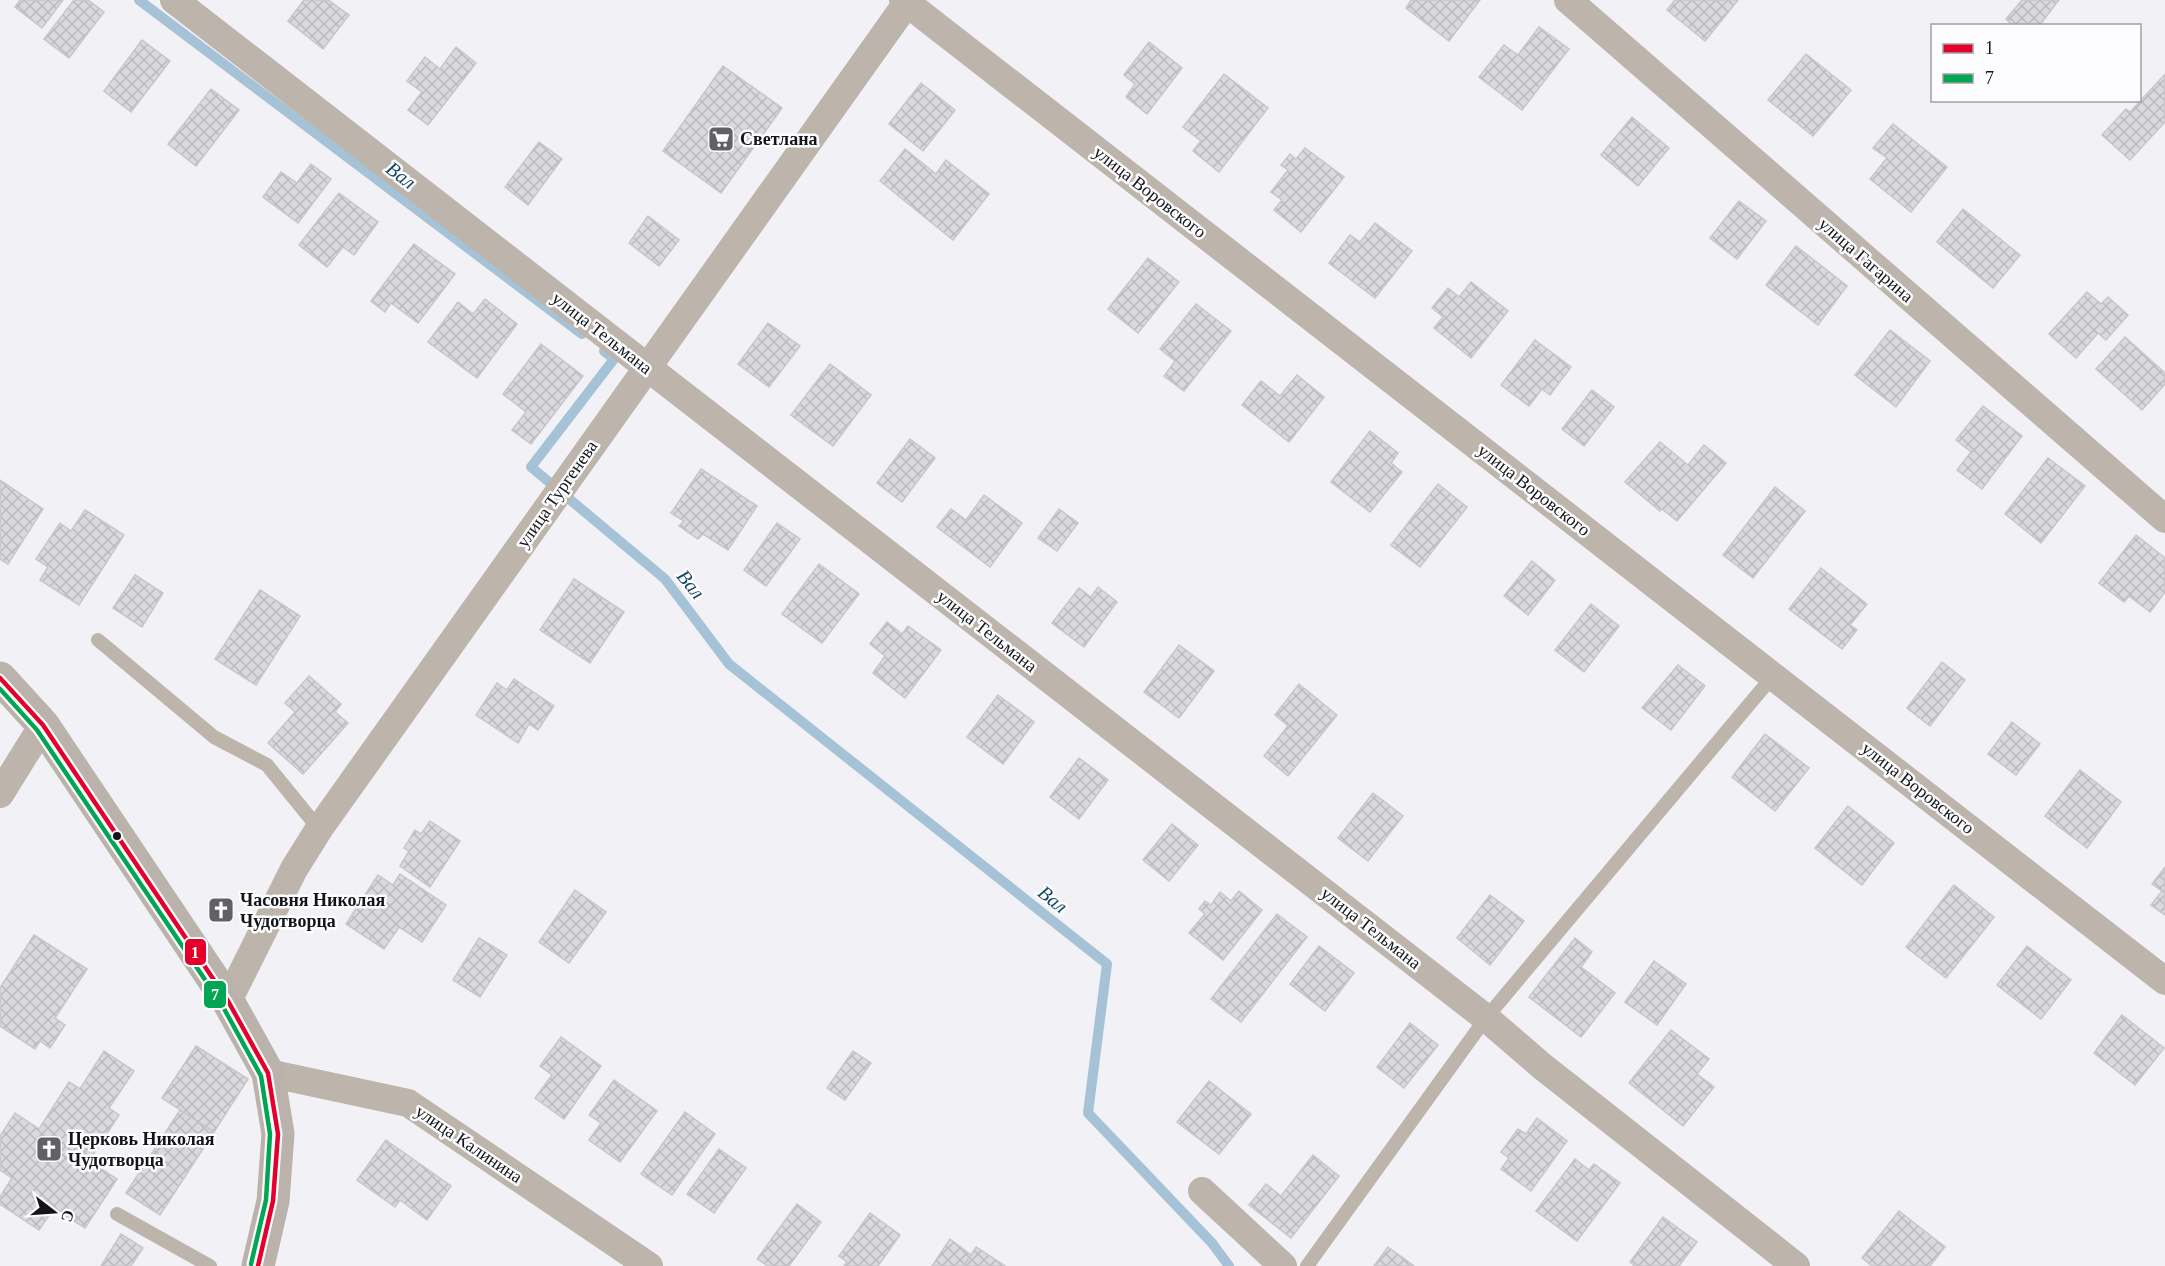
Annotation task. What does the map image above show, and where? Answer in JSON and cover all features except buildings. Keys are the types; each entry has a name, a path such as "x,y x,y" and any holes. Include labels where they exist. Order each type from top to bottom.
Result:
{"street":[{"name":"улица Тельмана","path":"174,0 1486,1018 1543,1067 1796,1266"},
{"name":"улица Гагарина","path":"1568,0 2165,519"},
{"name":"улица Тургенева","path":"228,1001 294,869 319,829 906,1"},
{"name":"улица Воровского","path":"906,1 2165,981"},
{"path":"0,678 43,725 228,1001 268,1073 278,1134 273,1201 258,1266"},
{"path":"0,794 43,725"},
{"name":"улица Калинина","path":"268,1073 408,1103 649,1266"},
{"path":"1202,1191 1283,1266"}],"lane":[{"path":"98,640 214,737 267,765 319,829"},
{"path":"1307,1266 1486,1018 1773,676"},
{"path":"117,1214 210,1266"}],"waterway":[{"name":"Вал","path":"139,0 582,334"},
{"name":"Вал","path":"604,351 614,359 531,467 665,579 729,664 1107,964 1088,1113 1212,1243 1229,1266"}],"transit line":[{"name":"1","path":"0,678 43,725 228,1001 268,1073 278,1134 273,1201 258,1266"},
{"name":"7","path":"0,689 37,730 222,1005 261,1076 270,1134 266,1200 251,1264"}],"place":[{"name":"Светлана","path":"721,139"},
{"name":"Часовня Николая Чудотворца","path":"221,910"},
{"name":"Церковь Николая Чудотворца","path":"49,1149"}]}
